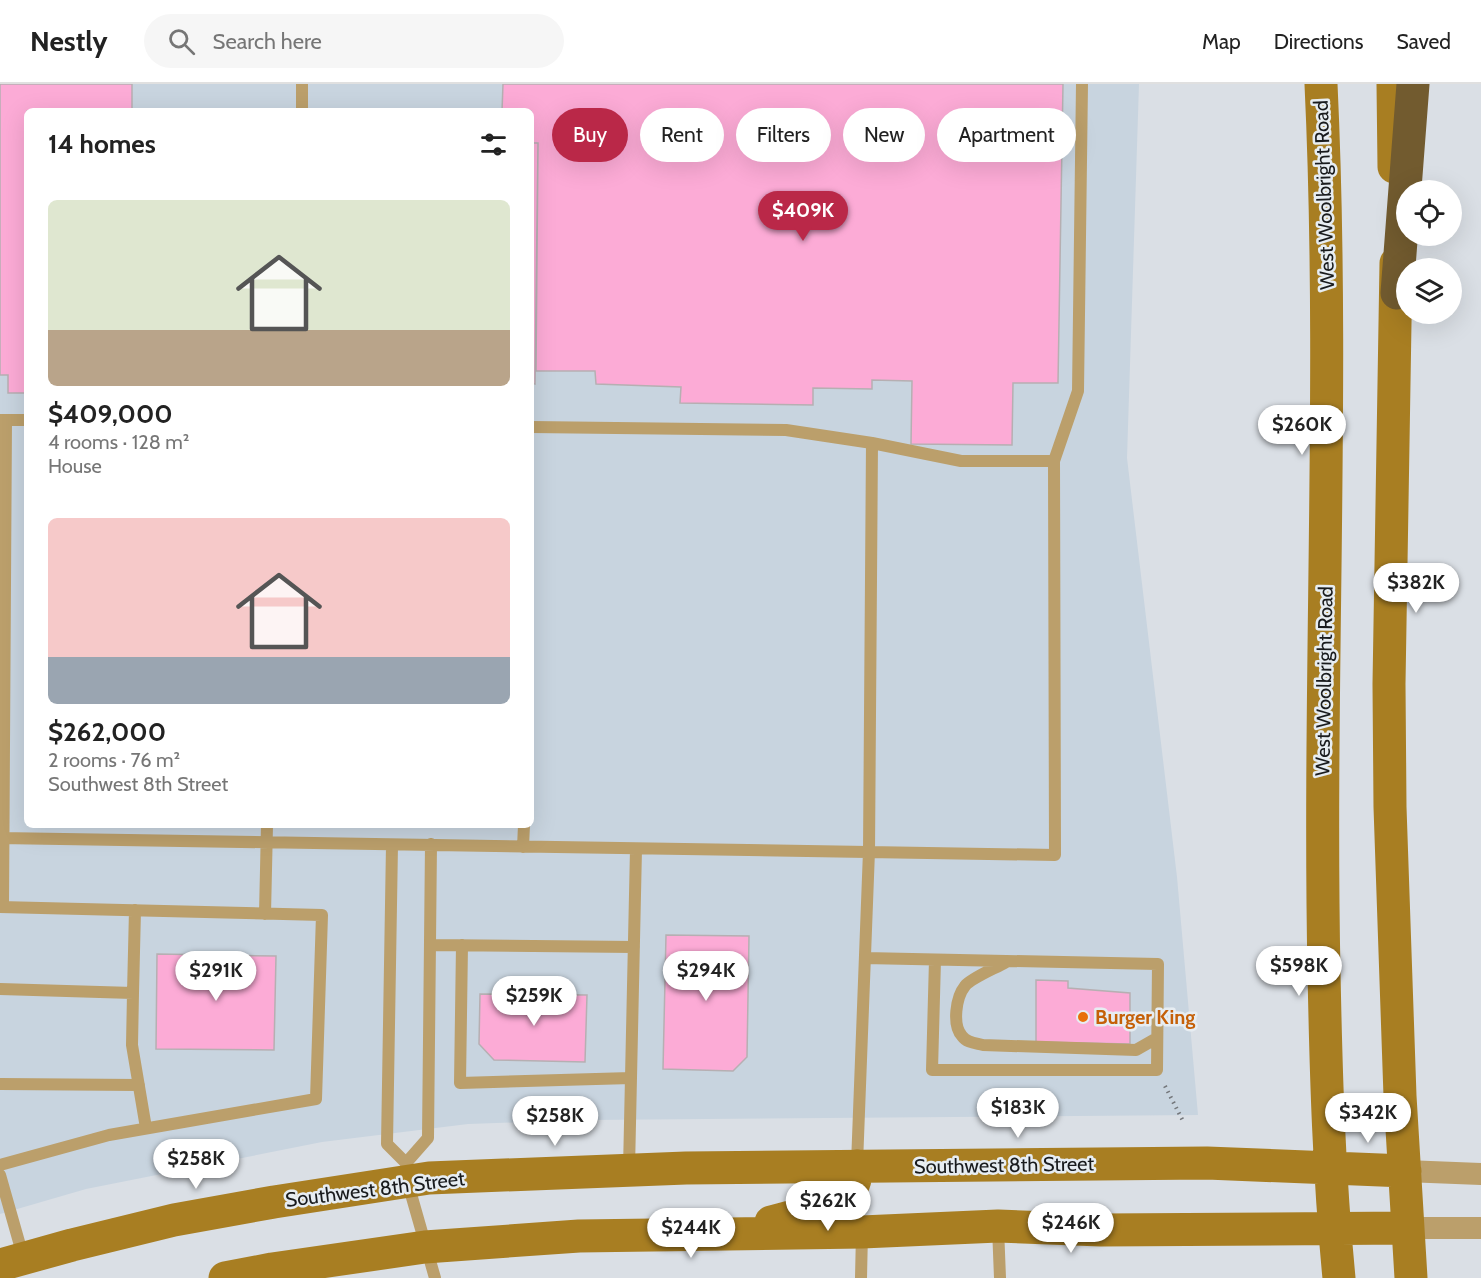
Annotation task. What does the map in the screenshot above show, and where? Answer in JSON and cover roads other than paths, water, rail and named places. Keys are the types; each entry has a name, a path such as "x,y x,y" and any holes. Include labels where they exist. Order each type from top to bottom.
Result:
{"highway":[{"path":"1399,258 1413,84"}],"street":[{"name":"West Woolbright Road","path":"1321,84 1328,327 1323,880 1329,1168 1339,1278"},
{"path":"1393,84 1396,293 1389,672 1390,807 1411,1278"},
{"name":"Southwest 8th Street","path":"12,1261 174,1220 406,1172 478,1175 857,1166 1207,1163 1405,1171"},
{"path":"735,1233 830,1204 847,1195 855,1183 857,1166"},
{"path":"1405,1171 1481,1174"},
{"path":"225,1278 425,1247 579,1236 862,1232 998,1226 1101,1230 1481,1228"}],"lane":[{"path":"302,84 302,108"},
{"path":"2,838 1055,855 1054,461 1078,391 1082,84"},
{"path":"0,1165 109,1135 316,1099 321,915 1,907 3,420 24,420"},
{"path":"534,427 786,430 872,442 961,461 1054,461"},
{"path":"857,1166 869,851 872,442"},
{"path":"265,914 267,828"},
{"path":"524,828 524,846"},
{"path":"406,1172 428,1138 431,844"},
{"path":"392,845 387,1144 406,1172 435,1278"},
{"path":"629,1170 636,849"},
{"path":"135,910 132,1045 146,1128"},
{"path":"430,945 634,947"},
{"path":"462,945 460,1083 631,1078"},
{"path":"865,958 1158,964 1157,1070 932,1070 935,960"},
{"path":"1007,961 966,985 959,998 957,1025 960,1035 970,1042 983,1045 1136,1050 1157,1038"},
{"path":"0,989 133,993"},
{"path":"0,1084 139,1085"},
{"path":"0,1175 12,1261"},
{"path":"998,1226 1000,1278"},
{"path":"861,1278 862,1232"}],"place":[{"name":"Burger King","path":"1083,1017"}]}
